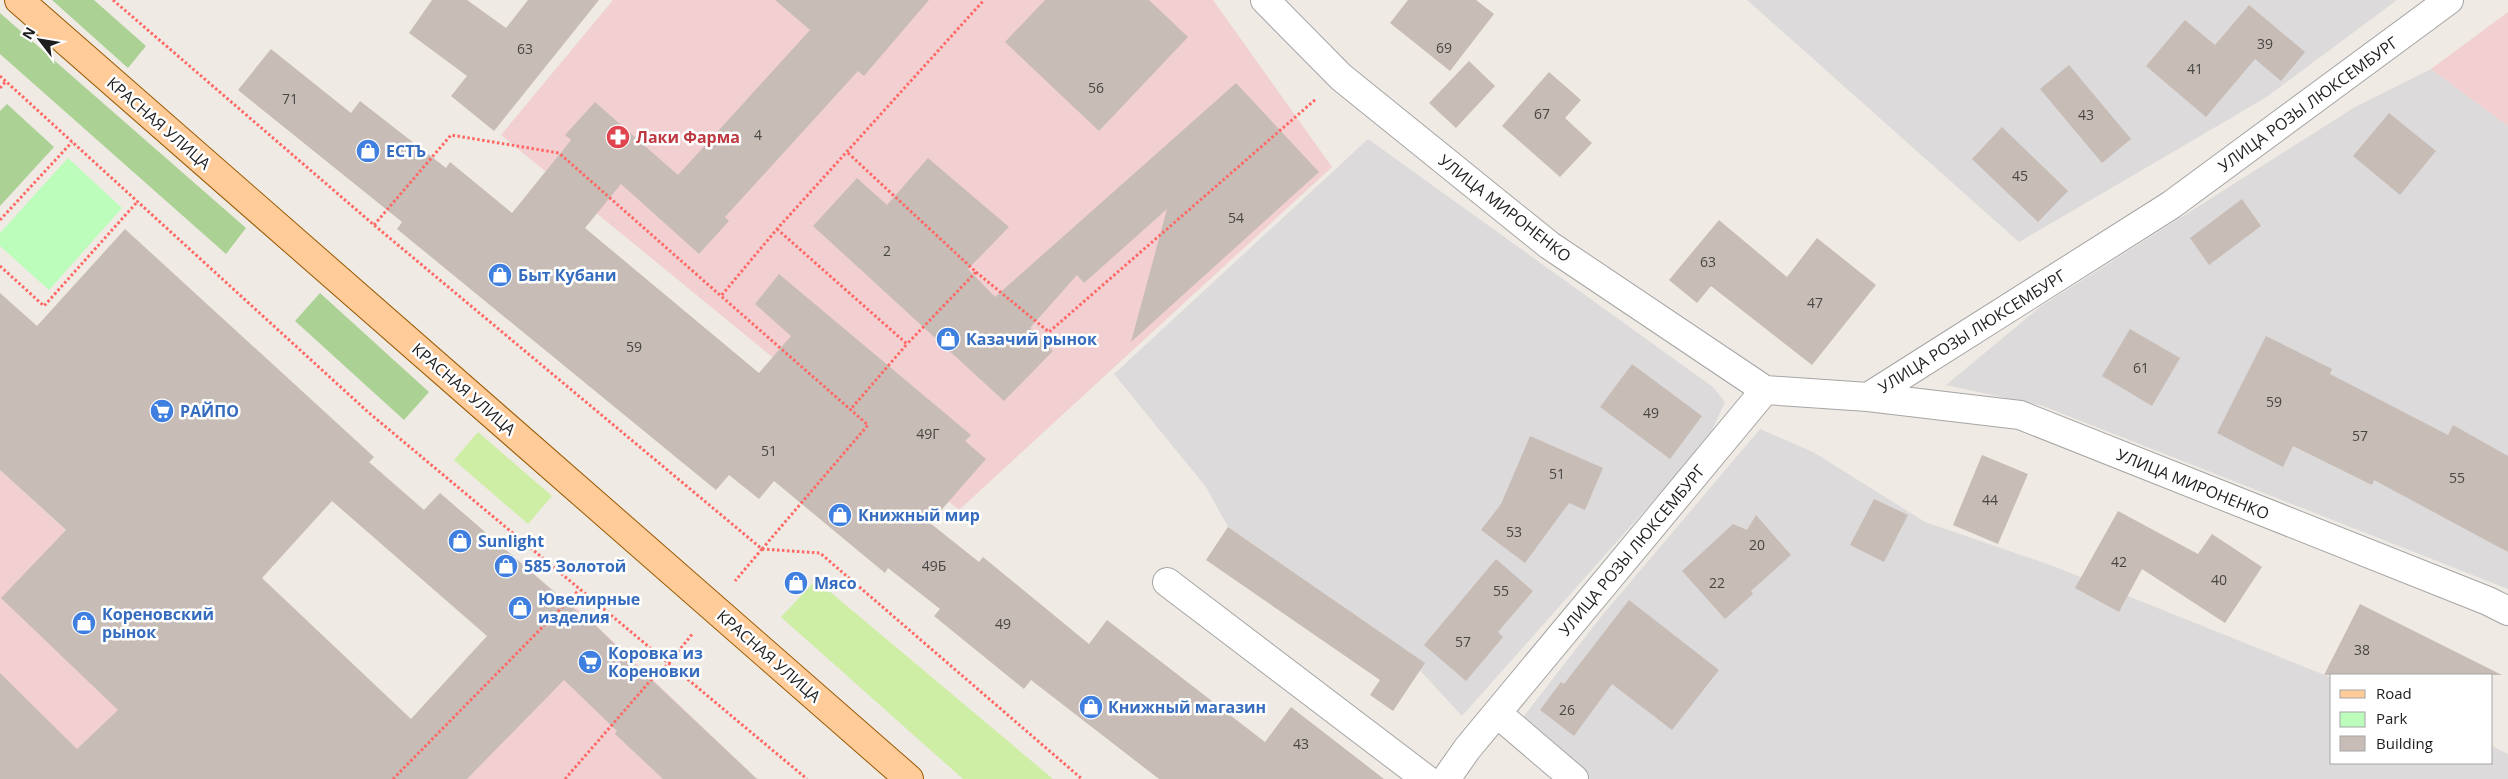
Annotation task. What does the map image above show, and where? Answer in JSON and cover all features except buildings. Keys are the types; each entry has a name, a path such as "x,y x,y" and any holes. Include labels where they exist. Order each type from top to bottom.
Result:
{"main road":[{"name":"КРАСНАЯ УЛИЦА","path":"19,0 909,779"}],"street":[{"name":"УЛИЦА МИРОНЕНКО","path":"1265,0 1341,77 1550,245 1765,390"},
{"name":"УЛИЦА РОЗЫ ЛЮКСЕМБУРГ","path":"1446,779 1765,390 1868,397 2171,205 2449,0"},
{"name":"УЛИЦА МИРОНЕНКО","path":"1868,397 2020,415 2488,601 2508,611"},
{"path":"1167,582 1426,779"},
{"path":"1498,714 1574,779"}],"path":[{"path":"113,0 374,225 762,549 820,553 1082,779"},
{"path":"721,296 777,229 848,154 984,0"},
{"path":"0,76 368,412 807,779"},
{"path":"848,154 976,272 1049,332 1341,77"},
{"path":"0,88 6,81"},
{"path":"374,225 451,135 559,153 868,425 713,607 669,663 565,779"},
{"path":"0,220 72,142"},
{"path":"0,266 44,306 138,201"},
{"path":"777,229 906,344"},
{"path":"850,410 906,344 976,272"},
{"path":"393,779 579,590"}],"shaded area":[{"name":"Казачий рынок","path":"613,0 1213,0 1332,167 959,510 501,135"},
{"path":"1747,0 2397,0 2265,98 2019,242"},
{"path":"2508,12 2508,126 2431,69"},
{"path":"2431,69 2508,126 2508,589 2043,406 1946,385 2040,307 2355,107"},
{"path":"1368,139 1713,387 1725,402 1708,439 1462,716 1393,641 1228,527 1206,487 1114,374"},
{"path":"1760,429 1813,452 1925,522 2053,566 2330,677 2330,764 2493,764 2493,746 2508,754 2508,779 1562,779 1510,734 1600,618"},
{"name":"Кореновский рынок","path":"0,470 196,650 275,591 423,731 434,694 471,654 516,651 561,598 582,612 757,779 0,779"}],"green space":[{"path":"52,0 94,0 146,46 128,68"},
{"path":"0,13 246,228 226,254 0,54"},
{"path":"7,104 54,147 0,206 0,111"},
{"path":"68,158 122,208 49,290 0,246 0,233"},
{"path":"320,293 429,392 404,420 295,321"},
{"path":"478,432 552,496 528,524 454,460"},
{"path":"816,580 1053,779 963,779 781,617"}],"place":[{"name":"Лаки Фарма","path":"618,137"},
{"name":"ЕСТЪ","path":"368,151"},
{"name":"Быт Кубани","path":"500,275"},
{"name":"Казачий рынок","path":"948,339"},
{"name":"РАЙПО","path":"162,411"},
{"name":"Книжный мир","path":"840,515"},
{"name":"Sunlight","path":"460,541"},
{"name":"585 Золотой","path":"506,566"},
{"name":"Мясо","path":"796,583"},
{"name":"Ювелирные изделия","path":"520,608"},
{"name":"Кореновский рынок","path":"84,623"},
{"name":"Коровка из Кореновки","path":"590,662"},
{"name":"Книжный магазин","path":"1091,707"}]}
